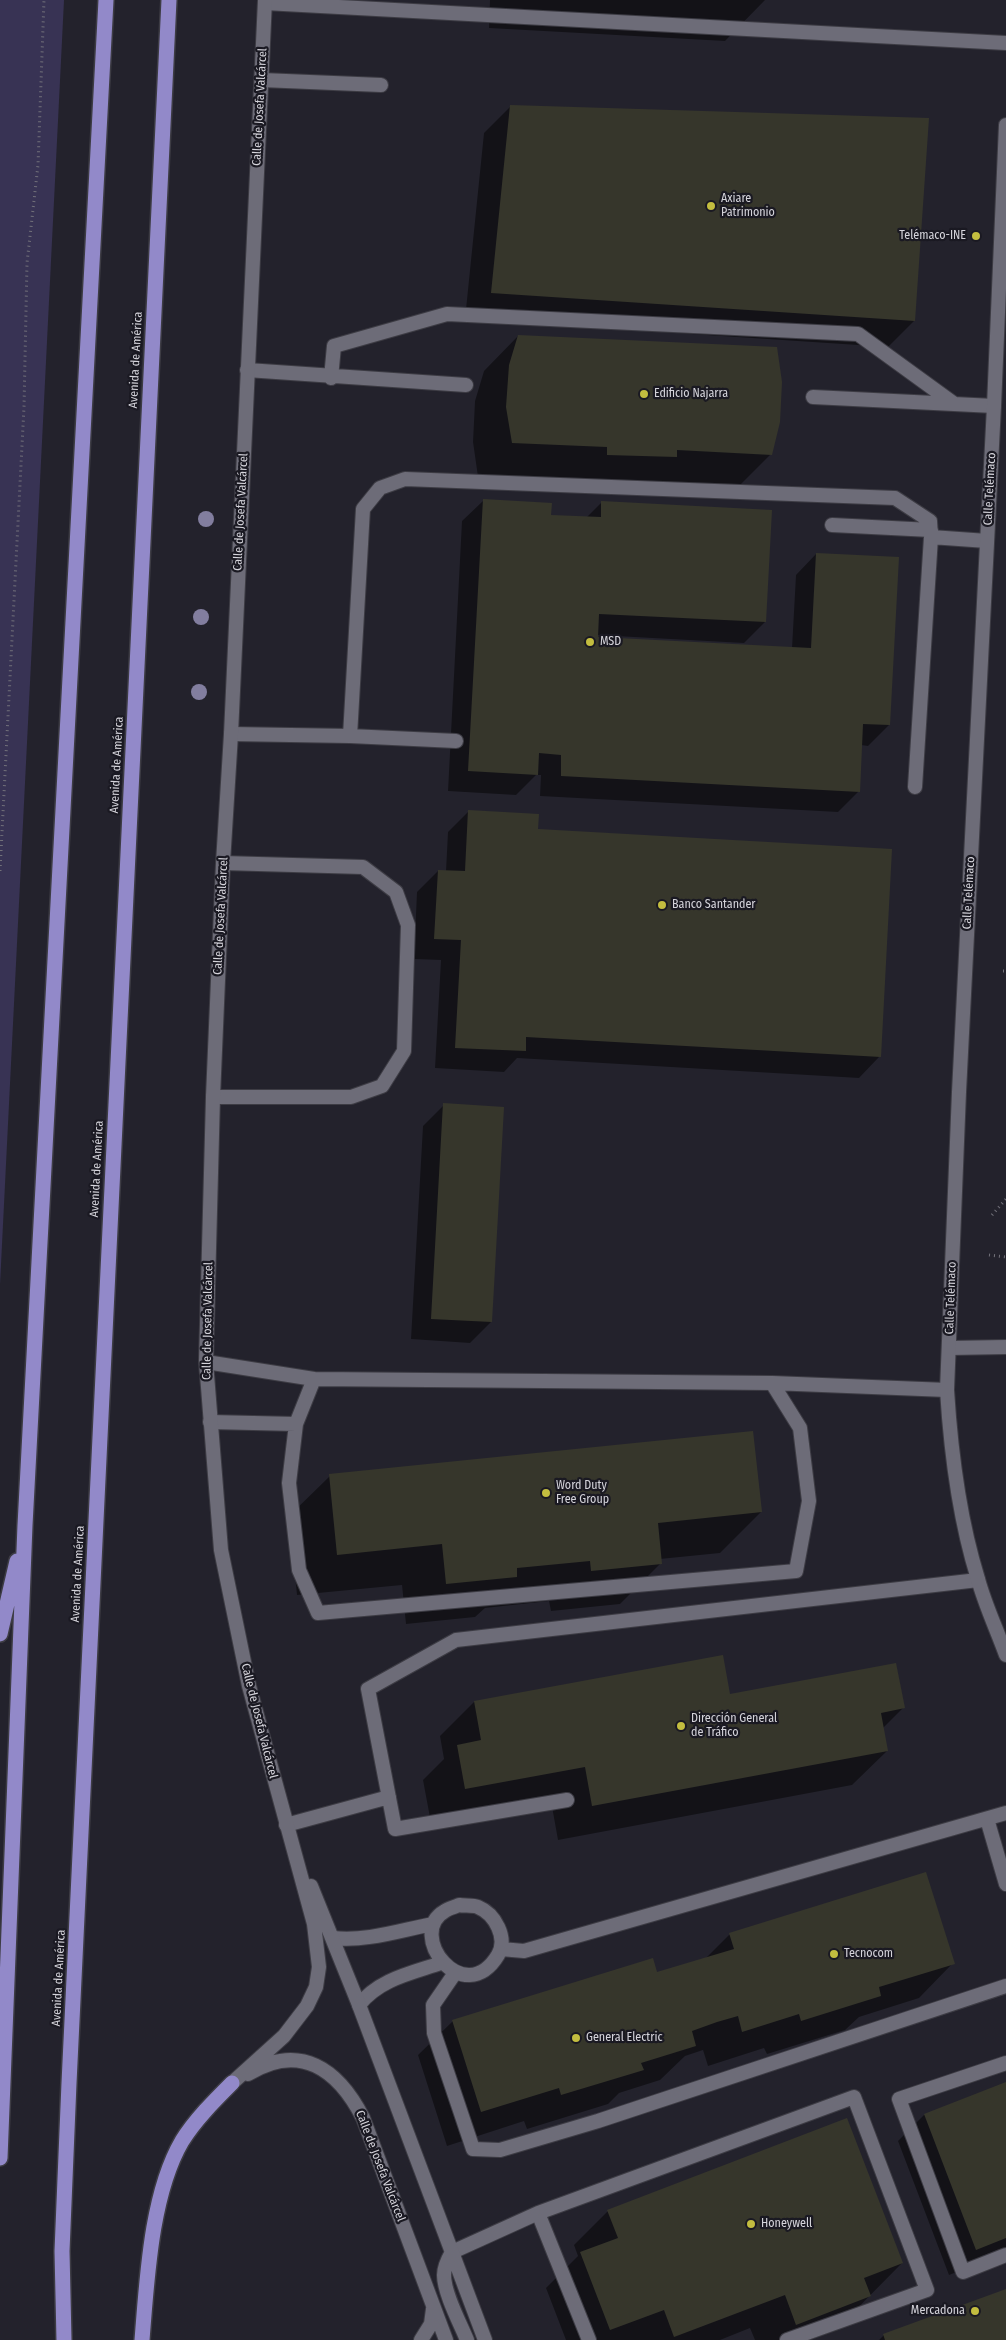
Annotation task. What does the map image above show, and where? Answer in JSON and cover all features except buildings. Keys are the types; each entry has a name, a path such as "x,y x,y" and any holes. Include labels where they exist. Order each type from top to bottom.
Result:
{"highway":[{"path":"0,2158 25,1525 106,0"},
{"name":"Avenida de América","path":"64,2340 62,2250 69,2083 169,0"},
{"path":"0,1634 25,1525"},
{"path":"142,2340 150,2254 159,2206 169,2169 182,2141 208,2107 232,2083"}],"street":[{"path":"265,2 1006,43"},
{"name":"Calle de Josefa Valcárcel","path":"232,2083 284,2036 307,2006 316,1987 319,1967 314,1924 249,1686 221,1550 206,1362 213,1098 223,863 231,734 265,2"},
{"path":"262,80 380,85"},
{"name":"Calle Telémaco","path":"1006,125 994,406 959,1092 947,1390 958,1492 978,1580 1006,1654"},
{"path":"331,378 334,346 447,314 858,334 953,404"},
{"path":"247,370 331,378 466,385"},
{"path":"813,397 994,406"},
{"path":"350,736 363,509 380,488 405,480 894,498 930,521 931,534 915,787"},
{"path":"832,525 986,540"},
{"path":"231,734 350,736 456,741"},
{"path":"213,1098 351,1097 382,1086 404,1051 408,926 396,892 363,866 223,863"},
{"path":"949,1348 1006,1347"},
{"path":"206,1362 314,1379 772,1383 947,1390"},
{"path":"314,1379 296,1424 289,1483 299,1570 318,1613 796,1571 810,1501 800,1428 772,1383"},
{"path":"210,1422 296,1424"},
{"path":"568,1800 395,1828 368,1689 456,1640 978,1580"},
{"path":"286,1825 389,1797"},
{"path":"501,1949 524,1952 1006,1813"},
{"path":"987,1819 1006,1884"},
{"name":"Calle de Josefa Valcárcel","path":"286,1825 359,2005 485,2340"},
{"path":"459,1905 478,1907 491,1916 499,1928 501,1949 492,1965 474,1974 455,1973 442,1963 432,1944 434,1924 444,1911 459,1905"},
{"path":"333,1938 346,1940 364,1938 434,1924"},
{"path":"359,2005 376,1988 394,1979 442,1963"},
{"path":"455,1973 433,2005 434,2033 473,2149 500,2150 598,2121 1006,1986"},
{"name":"Calle de Josefa Valcárcel","path":"232,2083 253,2070 276,2062 296,2060 312,2062 326,2070 343,2085 363,2118 446,2340"},
{"path":"1006,2063 899,2099 963,2272 1006,2254"},
{"path":"467,2340 448,2292 444,2276 447,2262 452,2252 538,2213 854,2097 927,2290 787,2340"},
{"path":"538,2213 589,2340"},
{"path":"421,2340 431,2324 433,2306"}],"path":[{"path":"0,871 24,407 27,263 38,165 44,0"},
{"path":"992,1215 1006,1199"},
{"path":"989,1255 1006,1257"}],"shaded area":[{"path":"0,0 64,0 0,1284"}],"place":[{"name":"Axiare Patrimonio","path":"711,206"},
{"name":"Telémaco-INE","path":"976,236"},
{"name":"Edificio Najarra","path":"644,394"},
{"name":"MSD","path":"590,642"},
{"name":"Banco Santander","path":"662,905"},
{"name":"Word Duty Free Group","path":"546,1493"},
{"name":"Dirección General de Tráfico","path":"681,1726"},
{"name":"Tecnocom","path":"834,1954"},
{"name":"General Electric","path":"576,2038"},
{"name":"Honeywell","path":"751,2224"},
{"name":"Mercadona","path":"975,2311"}]}
